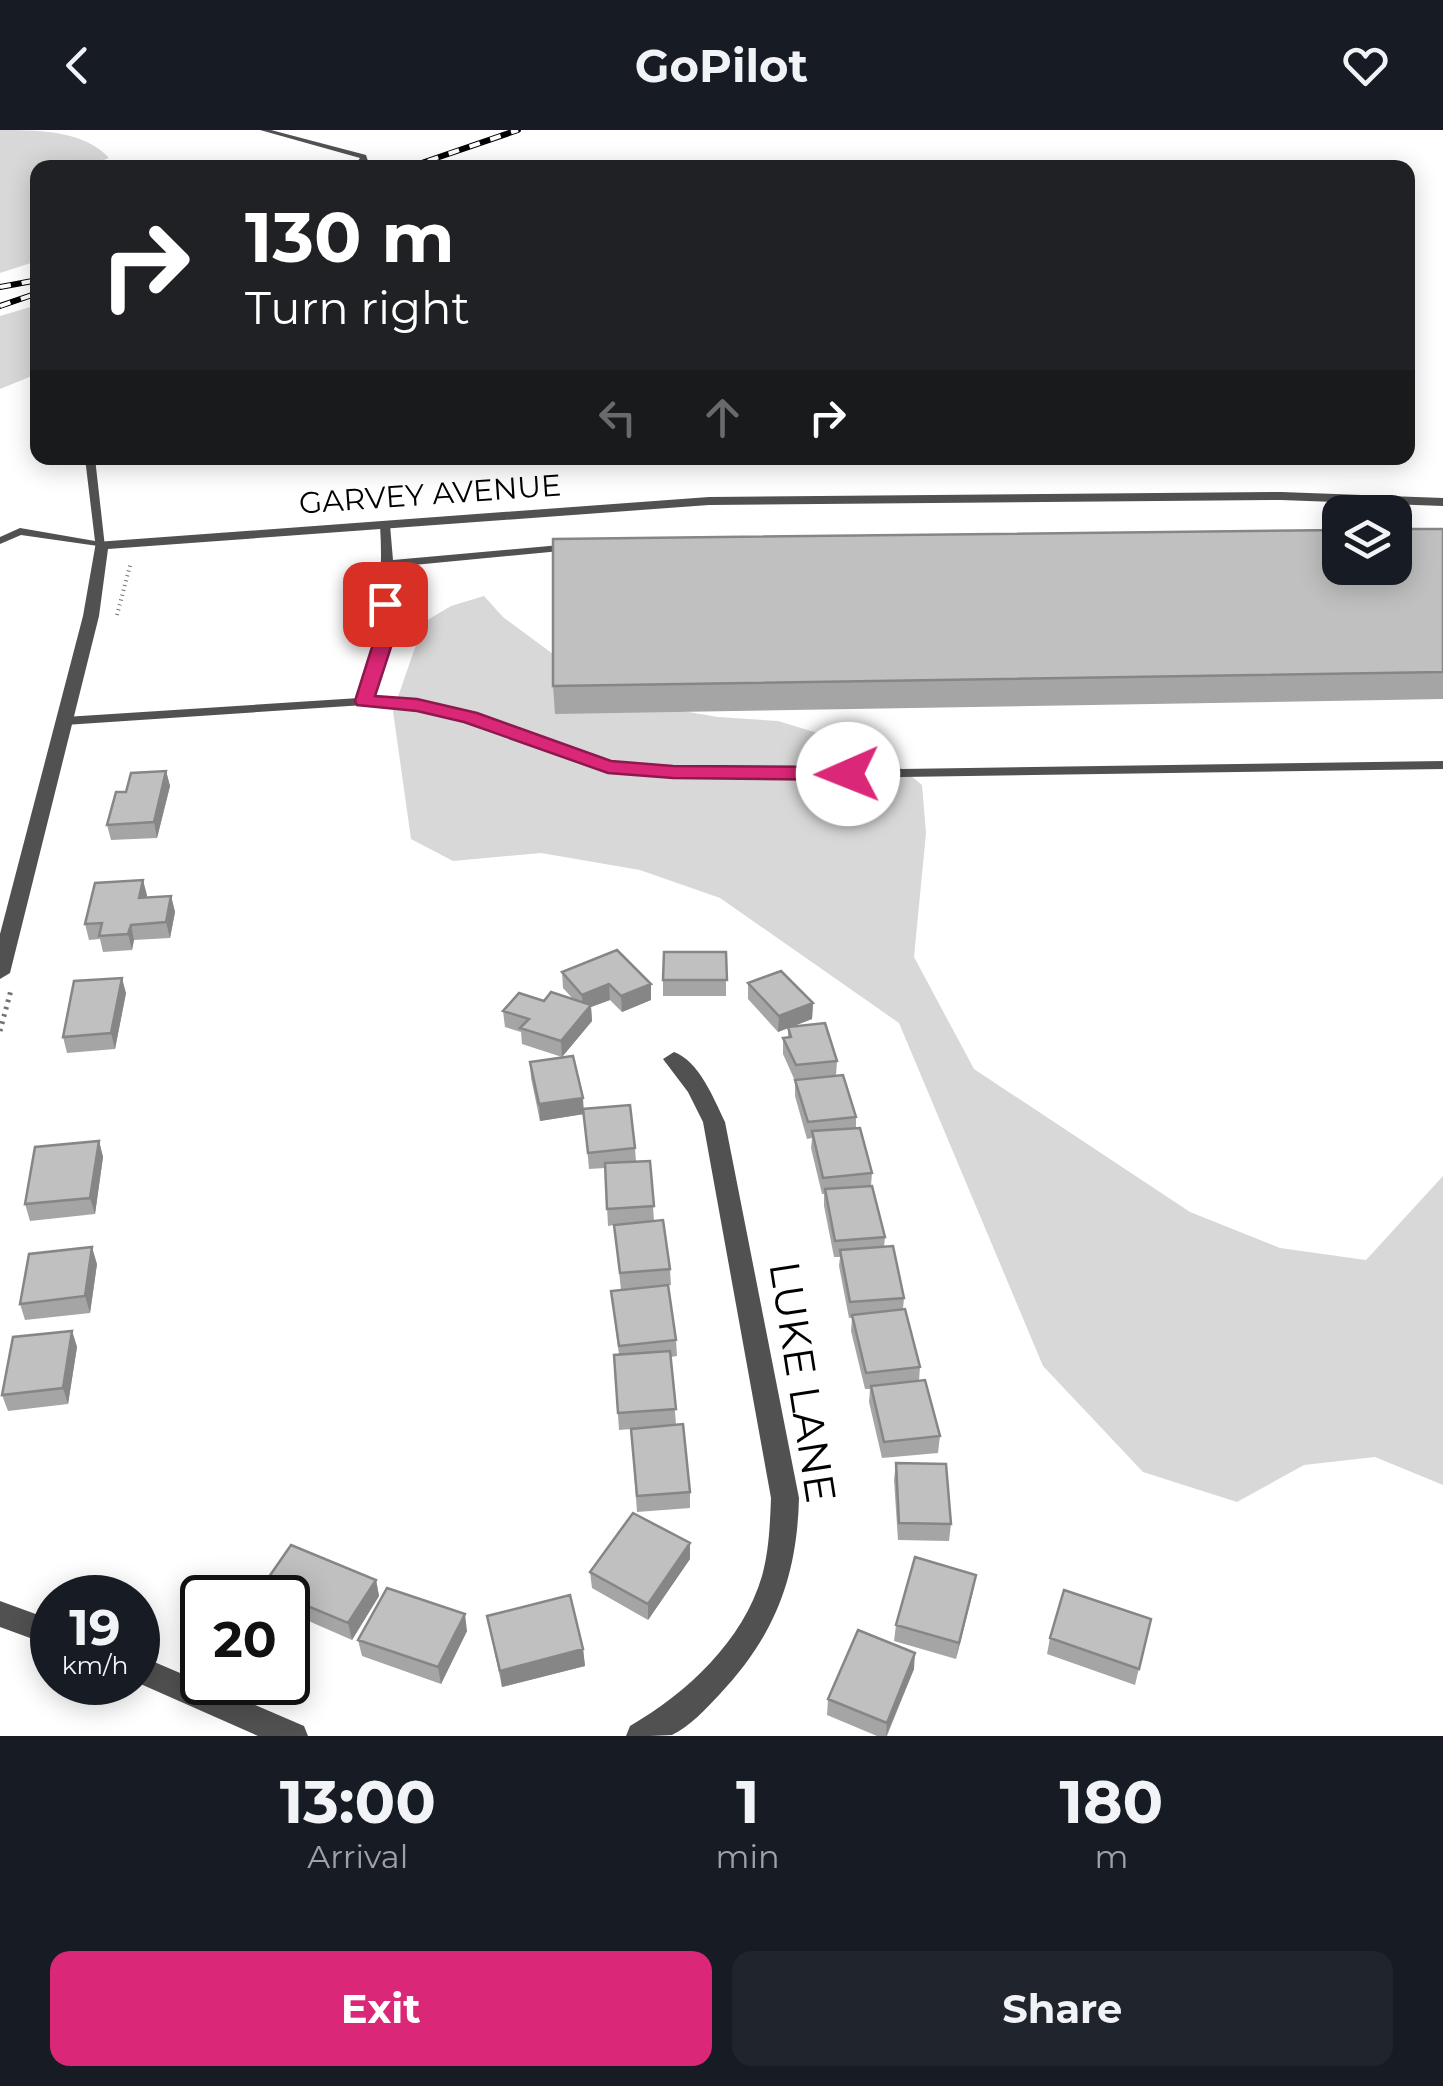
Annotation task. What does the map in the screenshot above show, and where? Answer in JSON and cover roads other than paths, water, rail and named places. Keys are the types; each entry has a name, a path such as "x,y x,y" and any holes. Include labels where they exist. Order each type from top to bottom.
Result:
{"street":[{"name":"GARVEY AVENUE","path":"101,546 709,501 1281,496 1443,502"},
{"path":"6,978 91,616 101,546"},
{"name":"LUKE LANE","path":"660,1732 694,1703 756,1624 773,1587 782,1549 785,1498 714,1122 698,1088 674,1060"},
{"path":"0,1614 30,1625"},
{"path":"160,1679 293,1736"}],"lane":[{"path":"263,130 364,160"},
{"path":"0,525 101,546 91,465"},
{"path":"364,701 382,644 388,564 385,525"},
{"path":"0,542 20,531"},
{"path":"388,564 584,546"},
{"path":"65,721 364,701 417,705 470,718 608,767 673,772 768,775 1443,765"}],"railway":[{"path":"430,160 518,130"},
{"path":"0,287 30,281"},
{"path":"0,306 30,296"}]}
